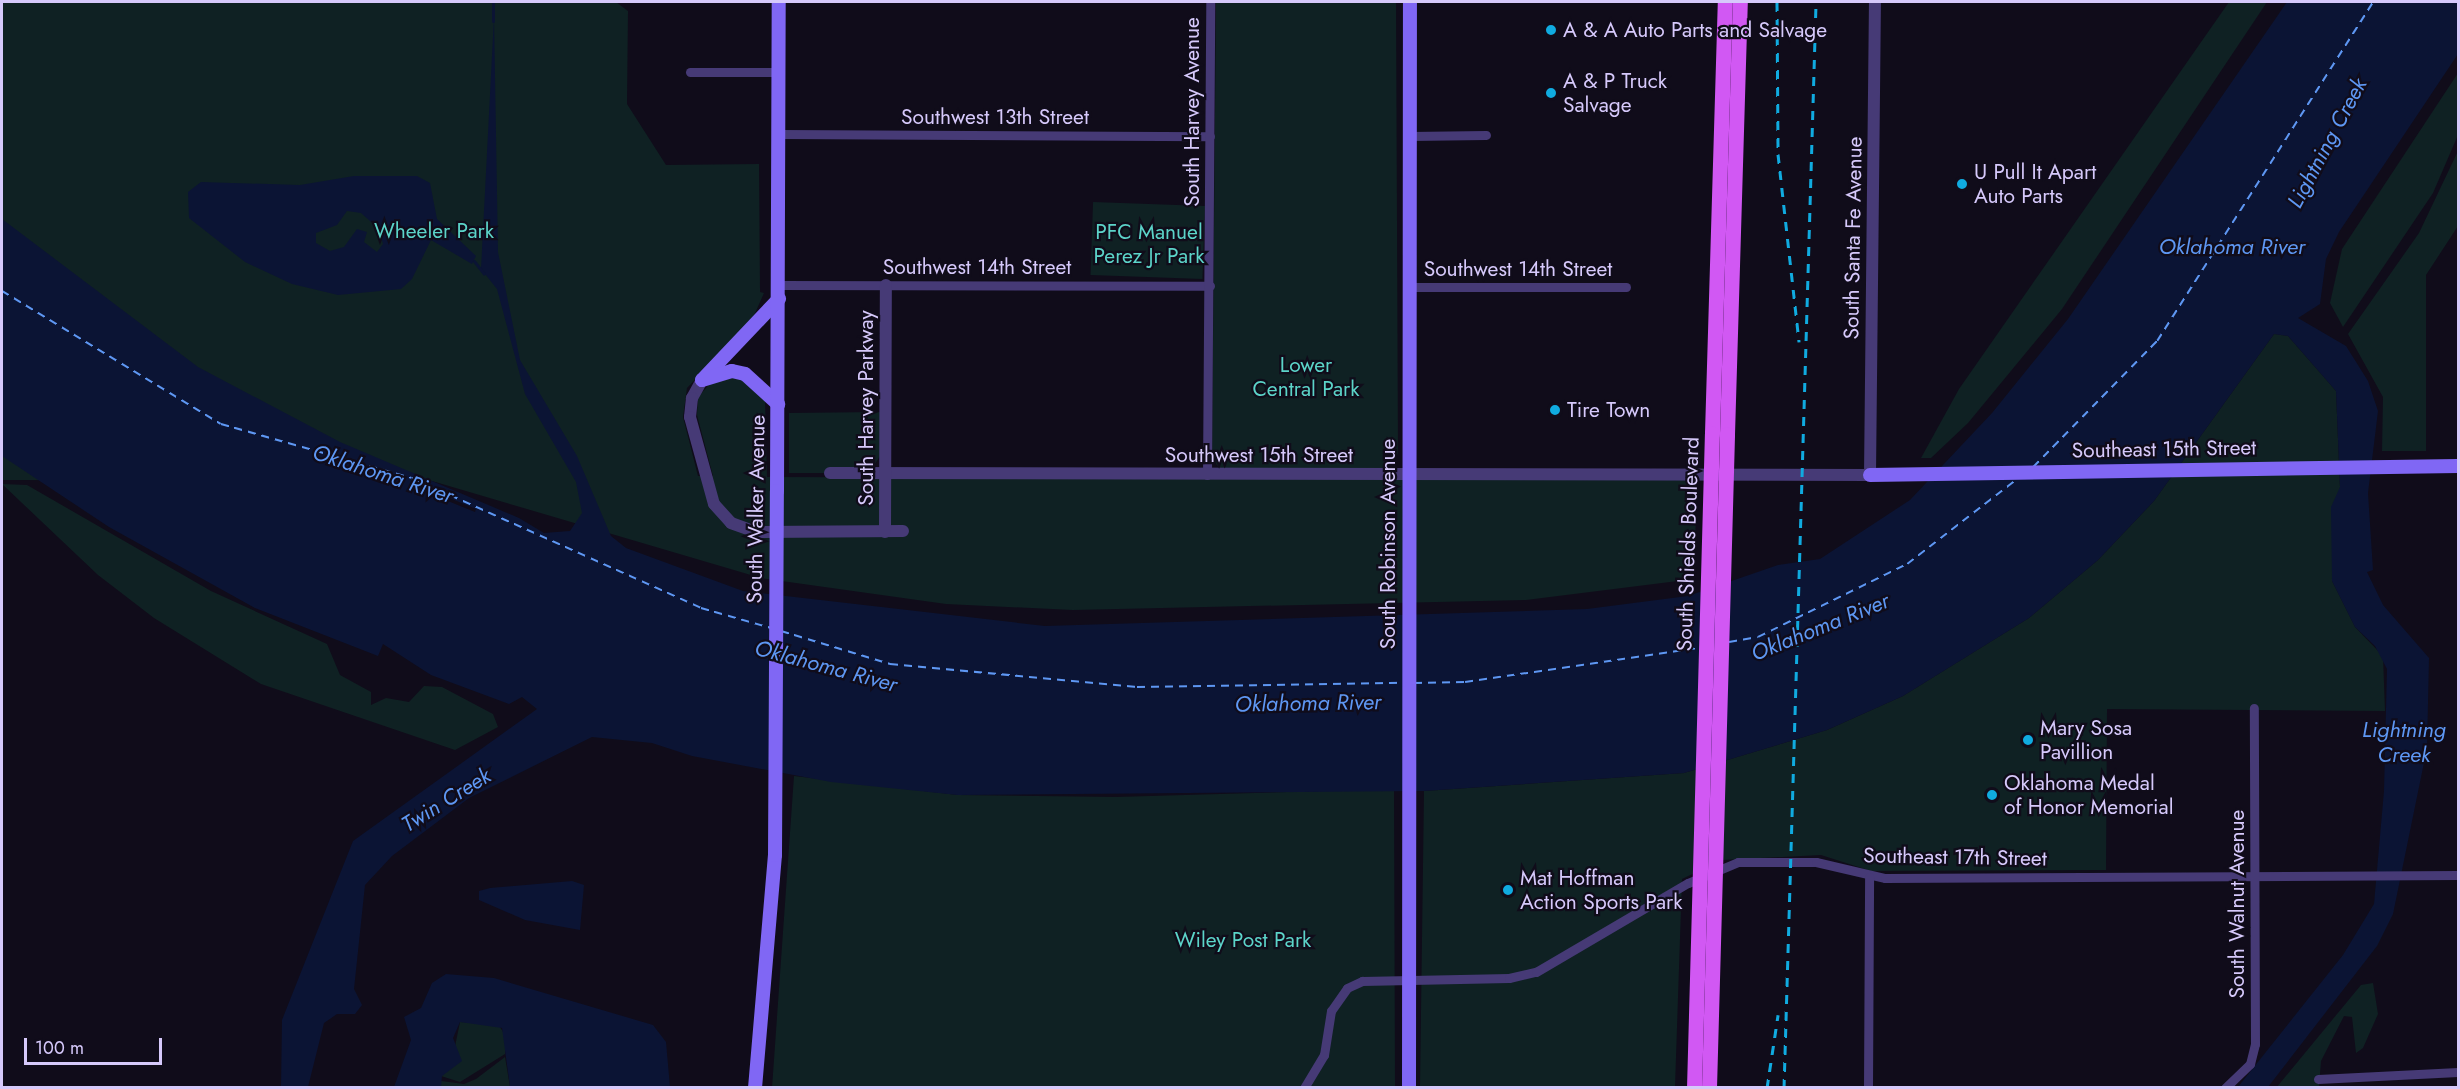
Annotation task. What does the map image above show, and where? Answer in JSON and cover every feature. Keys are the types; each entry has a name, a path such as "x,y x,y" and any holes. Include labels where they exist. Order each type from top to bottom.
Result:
{"main road":[{"name":"South Walker Avenue","path":"754,1088 775,855 779,2"},
{"name":"South Robinson Avenue","path":"1409,1088 1410,2"},
{"name":"South Shields Boulevard","path":"1709,1088 1725,2"},
{"name":"South Shields Boulevard","path":"1694,1088 1740,2"},
{"path":"702,380 779,299"},
{"path":"702,380 732,371 745,374 778,404"},
{"name":"Southeast 15th Street","path":"1875,475 2458,466"}],"street":[{"name":"South Harvey Avenue","path":"1207,475 1210,286 1210,2"},
{"name":"South Santa Fe Avenue","path":"1875,2 1875,475"},
{"path":"690,72 780,72"},
{"name":"Southwest 13th Street","path":"779,134 1210,136"},
{"path":"1410,136 1486,135"},
{"name":"Southwest 14th Street","path":"779,285 1210,286"},
{"name":"South Harvey Parkway","path":"885,532 886,285"},
{"name":"Southwest 14th Street","path":"1410,287 1626,287"},
{"name":"South Walker Avenue","path":"702,380 692,398 690,417 714,504 731,523 756,532 885,532"},
{"name":"Southwest 15th Street","path":"830,473 1875,475"},
{"path":"885,532 903,531"},
{"name":"South Walnut Avenue","path":"2225,1088 2250,1064 2255,1044 2254,708"},
{"name":"Southeast 17th Street","path":"1304,1088 1324,1055 1331,1011 1347,988 1362,981 1409,978 1509,978 1536,972 1688,883 1738,862 1816,862 1869,877 2458,875"},
{"path":"1868,1088 1869,877"},
{"path":"2318,1079 2458,1072"}],"green space":[{"name":"Wheeler Park","path":"2,2 616,2 628,11 627,104 666,165 759,164 760,292 764,293 752,320 687,388 683,417 698,476 713,476 697,415 698,397 715,378 742,377 765,400 767,477 1697,480 1694,579 1526,600 1073,610 946,604 761,578 432,481 2,480"},
{"name":"Lower Central Park","path":"1216,2 1396,2 1398,453 1391,468 1219,468 1212,458"},
{"path":"2229,2 2267,2 2062,309 1968,423 1931,458 1921,458 1959,389"},
{"path":"2458,73 2458,135 2433,193 2343,327 2330,303 2342,249"},
{"path":"2458,151 2458,226 2426,275 2426,451 2382,451 2383,397 2348,334 2419,233"},
{"name":"PFC Manuel Perez Jr Park","path":"1093,202 1205,206 1202,279 1091,275"},
{"path":"2274,334 2288,336 2336,391 2340,487 2332,581 2355,627 2383,656 2385,711 2107,709 2106,870 1871,871 1821,855 1722,860 1682,879 1675,1087 1420,1087 1424,791 1684,773 1827,730 1903,696 2029,618 2098,560 2154,501"},
{"path":"880,412 880,456 869,473 789,473 789,413"},
{"path":"2,484 27,485 211,591 327,644 340,675 371,692 371,705 386,698 409,702 424,686 442,687 493,714 498,727 455,750 261,684 154,618 98,575"},
{"name":"Wiley Post Park","path":"794,776 958,795 1116,797 1394,789 1395,1087 772,1088"},
{"path":"2373,983 2378,1014 2363,1048 2356,1053 2352,1017 2344,1016 2321,1061 2319,1087 2276,1088 2361,985"},
{"path":"460,1022 498,1024 505,1035 505,1054 460,1082 441,1076 451,1066"},
{"path":"505,1057 510,1087 441,1087 441,1081 464,1084 476,1079"}],"water":[{"name":"Oklahoma River","path":"2287,2 2458,2 2458,54 2339,232 2326,259 2320,304 2298,318 2346,346 2368,381 2378,411 2368,493 2373,570 2367,572 2383,605 2429,658 2427,748 2393,914 2377,946 2268,1087 2238,1087 2343,955 2374,904 2384,791 2387,669 2375,646 2355,627 2332,581 2331,507 2340,487 2336,391 2288,336 2274,334 2154,501 2098,560 2029,618 1903,696 1827,730 1684,773 1424,791 958,795 831,782 692,756 652,743 592,737 469,798 392,856 365,885 354,989 362,1005 355,1014 337,1014 324,1023 308,1087 281,1087 282,1020 353,841 537,709 522,697 509,704 431,675 383,644 378,656 255,608 109,527 2,456 2,219 198,367 340,442 519,518 544,533 570,531 582,513 576,482 525,394 497,289 481,269 494,17 498,252 520,360 577,456 611,536 626,548 743,591 1045,626 1587,609 1688,596 1778,565 1820,559 1910,500 1992,413 2068,319"},
{"path":"354,176 417,176 430,183 437,219 476,256 472,264 431,240 412,279 401,289 338,295 292,284 245,262 189,218 188,192 201,182 300,185","holes":["347,211 361,213 379,229 383,244 377,252 364,242 367,232 357,229 344,247 330,251 316,243 316,233 337,225"]},
{"path":"572,881 584,885 580,930 525,920 479,900 479,891 490,888"},
{"path":"446,974 494,978 653,1025 666,1042 670,1087 510,1087 502,1028 460,1022 453,1038 462,1061 442,1076 441,1087 394,1087 411,1040 404,1017 421,1008 432,983"}],"pier":[{"path":"423,487 476,509 475,512 443,499 438,502"}],"waterway":[{"path":"493,2 493,21"},
{"path":"474,261 484,274"}],"ferry route":[{"path":"2033,467 2157,341 2373,2"},
{"path":"2,291 221,424 412,478 701,608 771,628"},
{"path":"1729,642 1758,637 1907,564 2017,479"},
{"path":"781,631 890,664 1137,687 1404,683"},
{"path":"1414,683 1465,682 1698,648"}],"railway":[{"path":"1777,2 1778,154 1799,342"},
{"path":"1784,1088 1816,2"},
{"path":"1767,1088 1778,1015"}],"place":[{"name":"A & A Auto Parts and Salvage","path":"1551,30"},
{"name":"A & P Truck Salvage","path":"1551,93"},
{"name":"U Pull It Apart Auto Parts","path":"1962,184"},
{"name":"Tire Town","path":"1555,410"},
{"name":"Mary Sosa Pavillion","path":"2028,740"},
{"name":"Oklahoma Medal of Honor Memorial","path":"1992,795"},
{"name":"Mat Hoffman Action Sports Park","path":"1508,890"}],"water label":[{"name":"Lightning Creek","path":"2327,143"},
{"name":"Lightning Creek","path":"2404,742"},
{"name":"Twin Creek","path":"446,800"}]}
